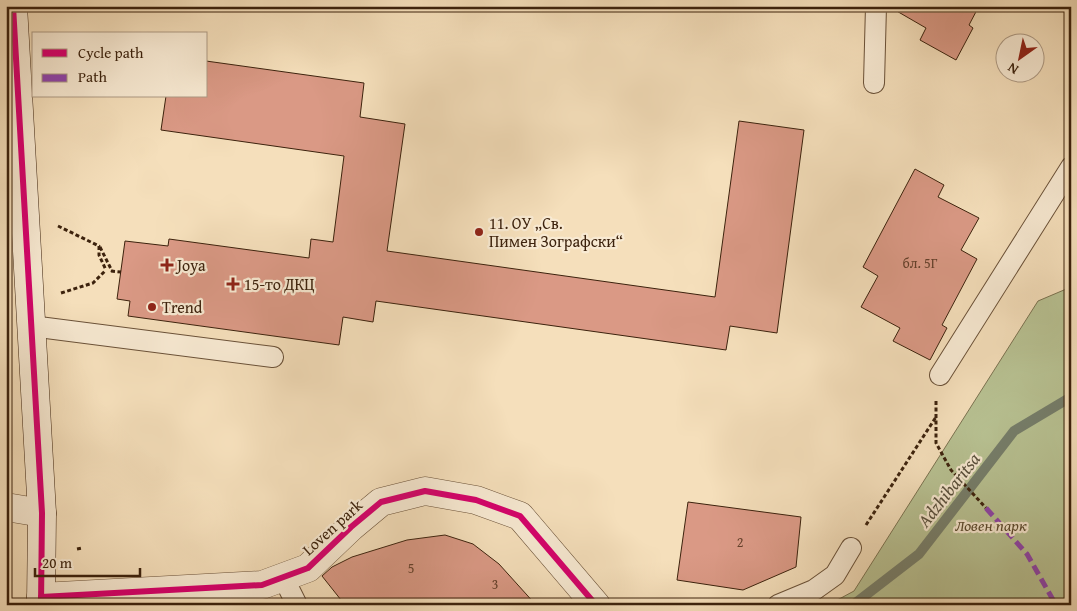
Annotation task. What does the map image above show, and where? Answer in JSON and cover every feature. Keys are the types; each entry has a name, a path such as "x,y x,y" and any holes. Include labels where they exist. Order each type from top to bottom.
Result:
{"street":[{"path":"13,6 42,512 41,601"},
{"name":"Loven park","path":"41,601 262,585 308,568 351,527 381,502 425,491 476,500 520,516 596,605"},
{"path":"6,507 42,512"}],"lane":[{"path":"874,83 876,6"},
{"path":"940,375 1071,167"},
{"path":"31,326 273,357"},
{"path":"778,605 814,590 835,575 851,548"},
{"path":"283,577 297,605"}],"path":[{"path":"58,226 99,246 112,271"},
{"path":"99,246 99,255 106,270"},
{"path":"106,270 121,272"},
{"path":"57,295 93,283 106,270"},
{"path":"940,375 936,396 936,444 951,470 986,508"},
{"path":"851,548 936,416"},
{"path":"77,549 82,548"}],"green space":[{"name":"Ловен парк","path":"1071,287 1071,605 828,605 854,591 1038,301"}],"building":[{"path":"888,6 979,6 969,25 973,28 956,60 920,40 926,28"},
{"path":"208,61 364,83 360,117 405,124 387,251 715,297 739,121 804,130 777,333 730,326 726,350 376,301 373,322 343,317 339,345 128,316 130,301 117,299 125,241 168,246 169,239 309,258 311,239 333,242 344,156 161,130 166,98 208,98"},
{"path":"915,169 944,185 938,197 979,218 961,250 977,259 942,325 947,328 930,360 893,341 900,328 861,307 878,276 863,267"},
{"path":"688,502 801,517 796,567 743,590 677,580"},
{"path":"445,535 473,544 499,564 536,605 345,605 322,576 332,567 352,557 407,540"}],"waterway":[{"name":"Adzhibaritsa","path":"853,605 919,554 1014,431 1071,397"}],"marked path":[{"path":"986,508 1027,554 1056,605"}],"cycle path":[{"path":"13,6 42,513 41,605"},
{"path":"41,597 262,585 308,568 351,527 381,502 425,491 476,500 520,516 596,605"}],"place":[{"name":"11. ОУ „Св. Пимен Зографски“","path":"479,232"},
{"name":"Joya","path":"167,265"},
{"name":"15-то ДКЦ","path":"233,284"},
{"name":"Trend","path":"152,307"}]}
